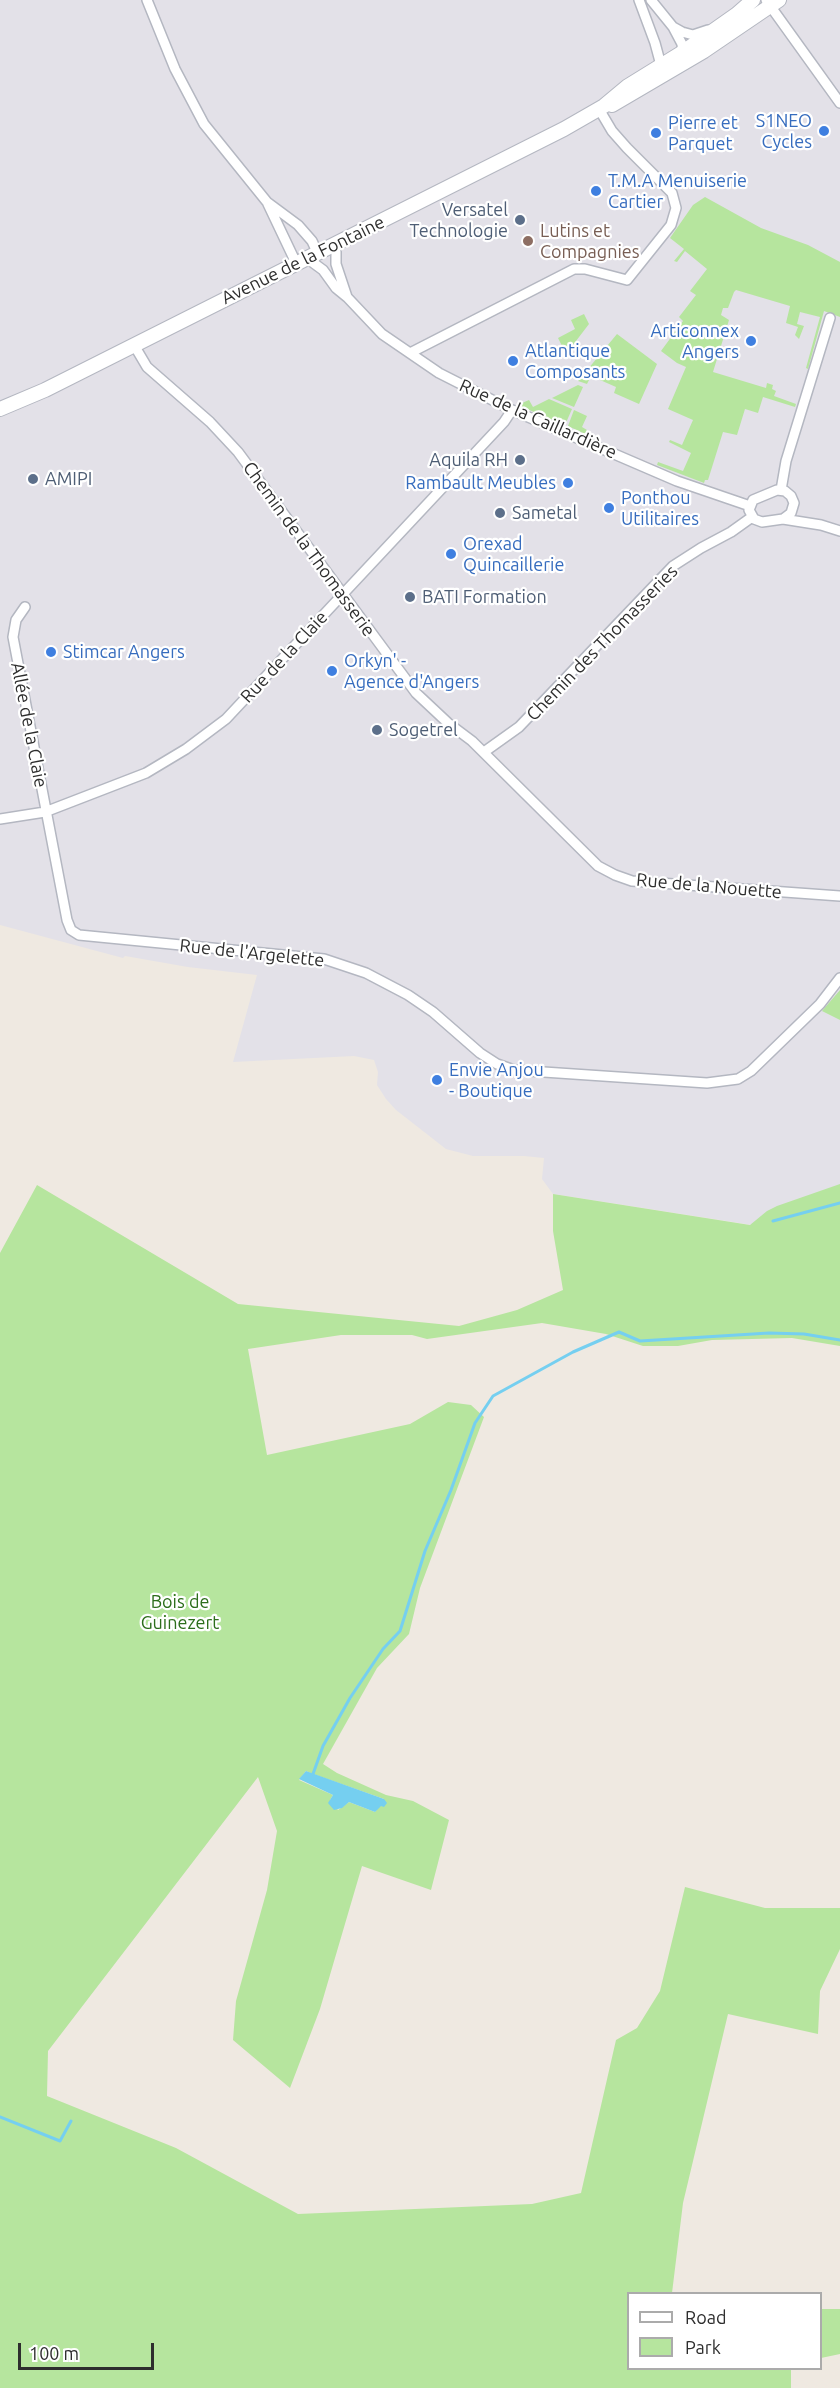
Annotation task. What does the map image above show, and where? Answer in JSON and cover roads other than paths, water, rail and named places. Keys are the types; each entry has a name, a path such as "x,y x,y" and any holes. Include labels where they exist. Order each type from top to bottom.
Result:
{"street":[{"path":"147,0 175,69 204,124 267,201 308,259"},
{"path":"639,0 663,71"},
{"path":"651,0 673,27 680,40 682,58"},
{"path":"772,2 840,103"},
{"name":"Avenue de la Fontaine","path":"0,409 45,390 531,147 602,108 622,100 682,58 772,2"},
{"path":"673,27 688,34 703,33 749,3"},
{"name":"Avenue de la Fontaine","path":"682,58 749,3"},
{"path":"410,353 574,269 585,269 627,280 671,225 675,213 674,198 666,186 615,134 602,108"},
{"path":"267,201 298,225 312,241 308,259"},
{"name":"Rue de la Caillardière","path":"333,246 336,252 336,264 348,297"},
{"name":"Rue de la Caillardière","path":"308,259 323,270 336,288 348,297 382,334 439,373 512,410 677,481 750,506"},
{"path":"781,490 786,460 830,318"},
{"name":"Chemin de la Thomasserie","path":"134,345 147,367 210,422 238,452 416,693 484,752"},
{"name":"Rue de la Claie","path":"0,819 45,812 146,773 186,749 226,719 504,422 512,410"},
{"path":"821,525 803,514 788,493 781,490 756,498 750,506 752,517 762,522 783,519 821,525 840,531"},
{"path":"783,519 791,513 794,503"},
{"name":"Chemin des Thomasseries","path":"484,752 519,727 673,566 752,517"},
{"name":"Allée de la Claie","path":"26,607 16,620 12,637 45,812"},
{"name":"Rue de la Nouette","path":"484,752 598,866 615,875 632,881 840,896"},
{"name":"Rue de l'Argelette","path":"45,812 67,920 71,930 79,935 298,956 345,965 378,978 408,994 433,1012 480,1053 497,1064 514,1070 707,1083 738,1079 764,1061 820,1004 840,978"}],"water":[{"path":"306,1771 384,1799 387,1803 375,1812 349,1802 342,1808 334,1810 328,1803 333,1795 299,1779"}],"waterway":[{"path":"773,1221 840,1203"},
{"path":"313,1774 323,1746 350,1698 383,1649 400,1631 425,1551 451,1490 475,1423 493,1396 573,1352 619,1332 640,1341 769,1333 804,1334 840,1340"},
{"path":"0,2117 60,2141 71,2121"}],"place":[{"name":"S1NEO Cycles","path":"824,131"},
{"name":"Pierre et Parquet","path":"656,133"},
{"name":"T.M.A Menuiserie Cartier","path":"596,191"},
{"name":"Versatel Technologie","path":"520,220"},
{"name":"Lutins et Compagnies","path":"528,241"},
{"name":"Articonnex Angers","path":"751,341"},
{"name":"Atlantique Composants","path":"513,361"},
{"name":"Aquila RH","path":"520,460"},
{"name":"AMIPI","path":"33,479"},
{"name":"Rambault Meubles","path":"568,483"},
{"name":"Ponthou Utilitaires","path":"609,508"},
{"name":"Sametal","path":"500,513"},
{"name":"Orexad Quincaillerie","path":"451,554"},
{"name":"BATI Formation","path":"410,597"},
{"name":"Stimcar Angers","path":"51,652"},
{"name":"Orkyn' - Agence d'Angers","path":"332,671"},
{"name":"Sogetrel","path":"377,730"},
{"name":"Envie Anjou - Boutique","path":"437,1080"}],"park label":[{"name":"Bois de Guinezert","path":"180,1612"}]}
